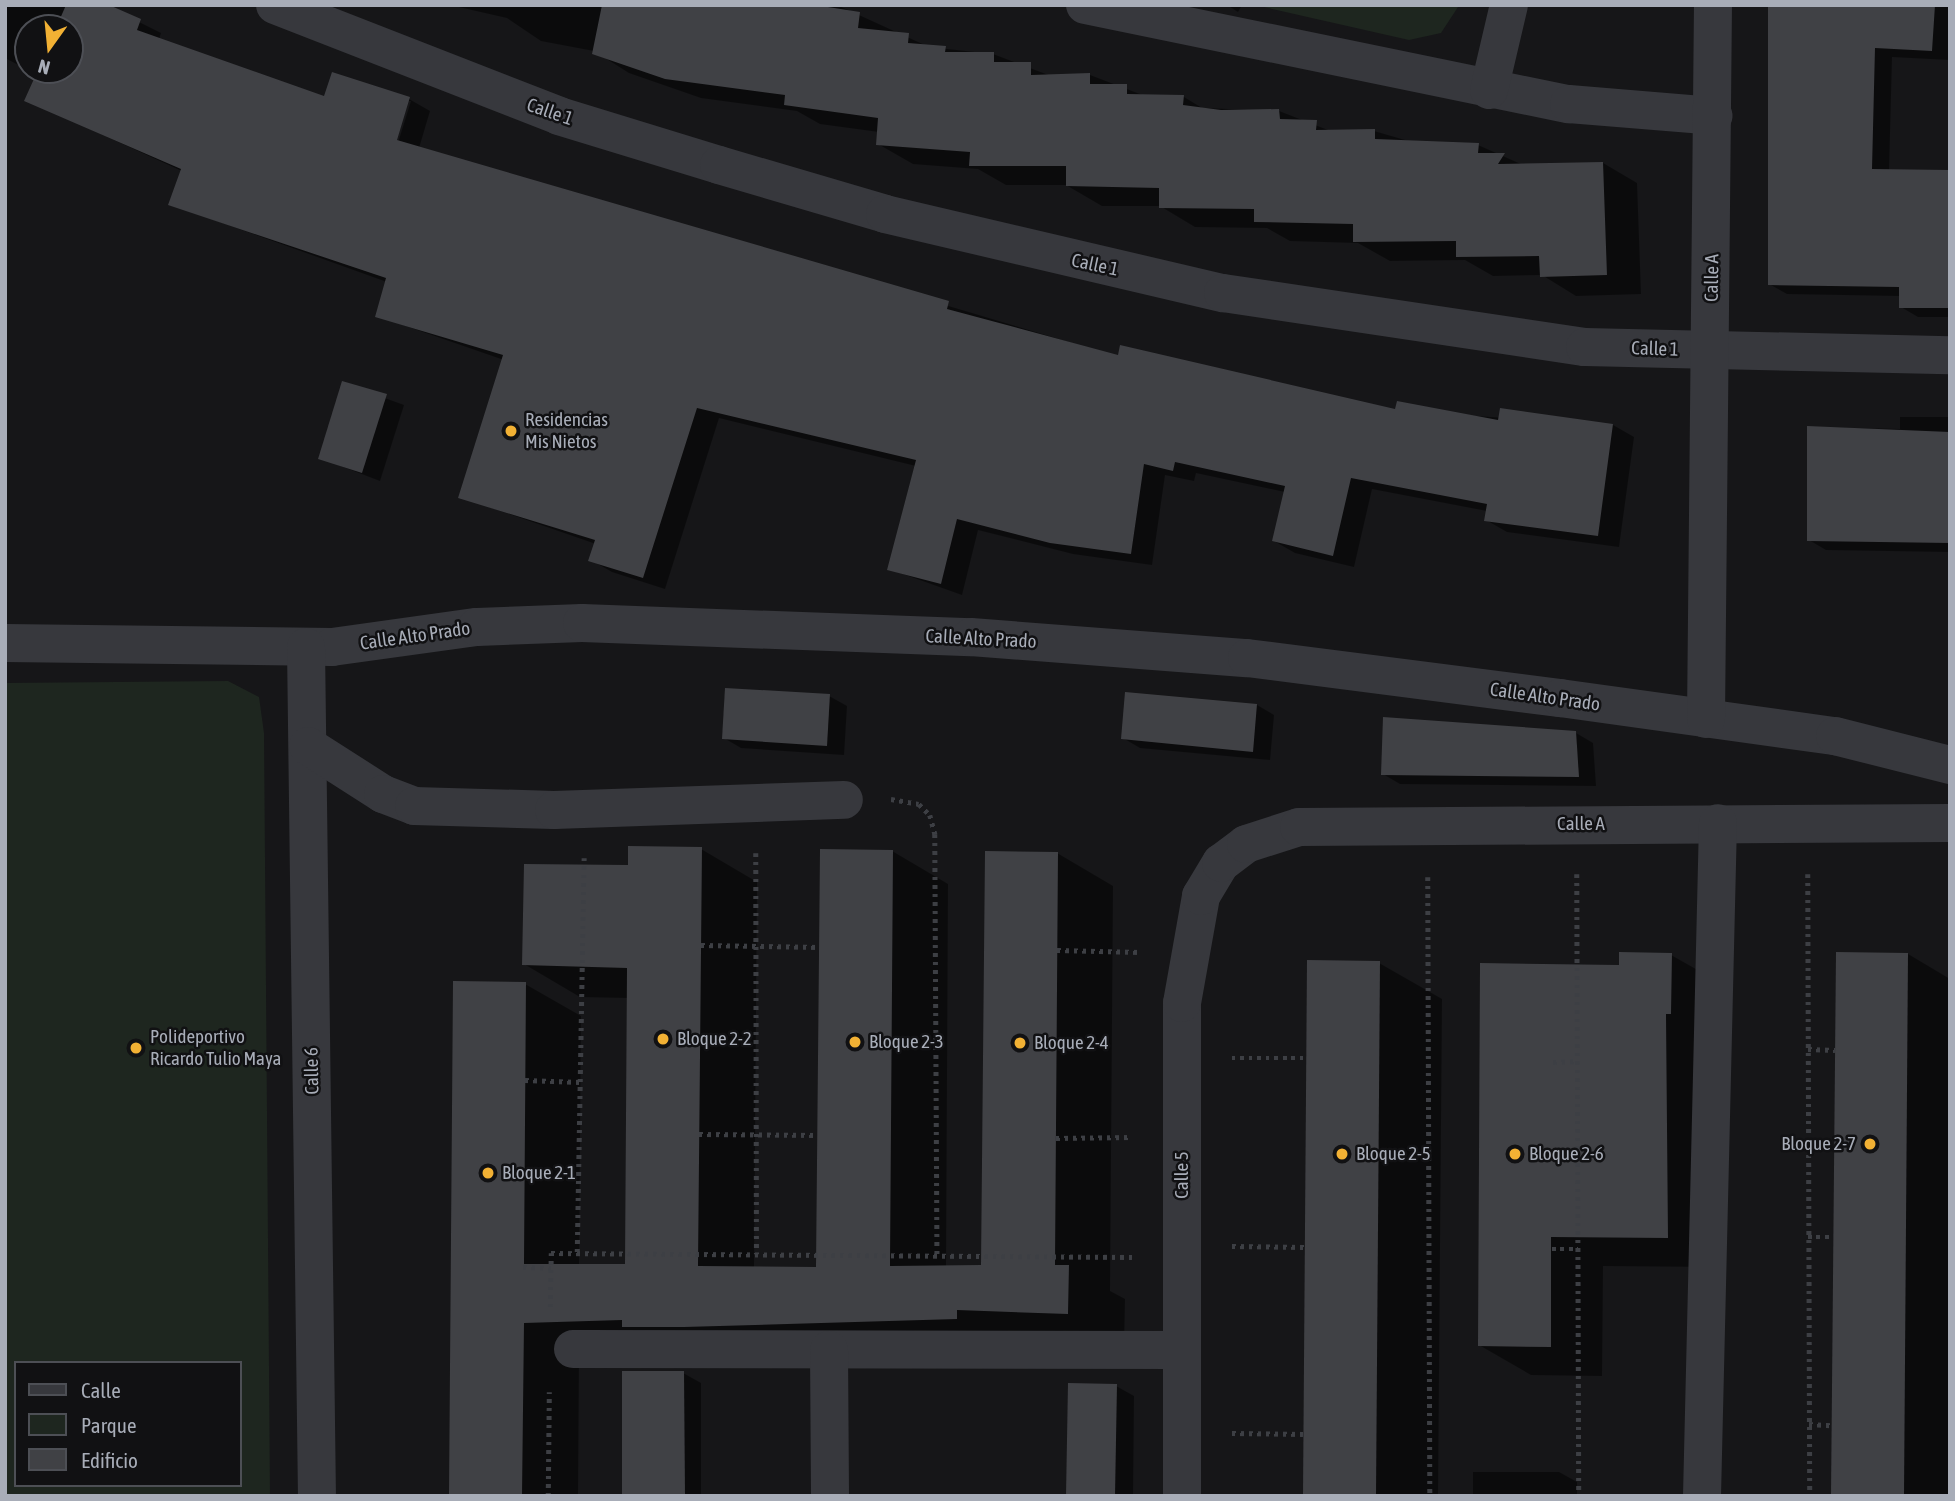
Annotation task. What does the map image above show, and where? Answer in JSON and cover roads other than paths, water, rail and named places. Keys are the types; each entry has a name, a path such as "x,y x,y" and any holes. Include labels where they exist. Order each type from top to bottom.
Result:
{"street":[{"name":"Calle 1","path":"275,5 559,116 885,214 1057,257 1416,326 1585,347 1950,355"},
{"path":"1085,5 1489,90 1569,104 1714,116"},
{"path":"1489,90 1510,5"},
{"name":"Calle A","path":"1706,719 1713,5"},
{"name":"Calle Alto Prado","path":"5,643 306,647 582,623 971,637 1247,657 1835,736 1950,765"},
{"name":"Calle 6","path":"306,647 317,1496"},
{"path":"308,746 383,794 414,806 585,808 844,800"},
{"path":"1702,1496 1718,823"},
{"name":"Calle A","path":"1221,863 1246,844 1298,827 1950,823"},
{"name":"Calle 5","path":"1182,1496 1182,1058 1187,954 1201,896 1221,863"},
{"path":"573,1349 1182,1350"},
{"path":"829,1350 830,1496"}],"place":[{"name":"Residencias Mis Nietos","path":"511,431"},
{"name":"Bloque 2-2","path":"663,1039"},
{"name":"Bloque 2-3","path":"855,1042"},
{"name":"Bloque 2-4","path":"1020,1043"},
{"name":"Polideportivo Ricardo Tulio Maya","path":"136,1048"},
{"name":"Bloque 2-7","path":"1870,1144"},
{"name":"Bloque 2-5","path":"1342,1154"},
{"name":"Bloque 2-6","path":"1515,1154"},
{"name":"Bloque 2-1","path":"488,1173"}]}
